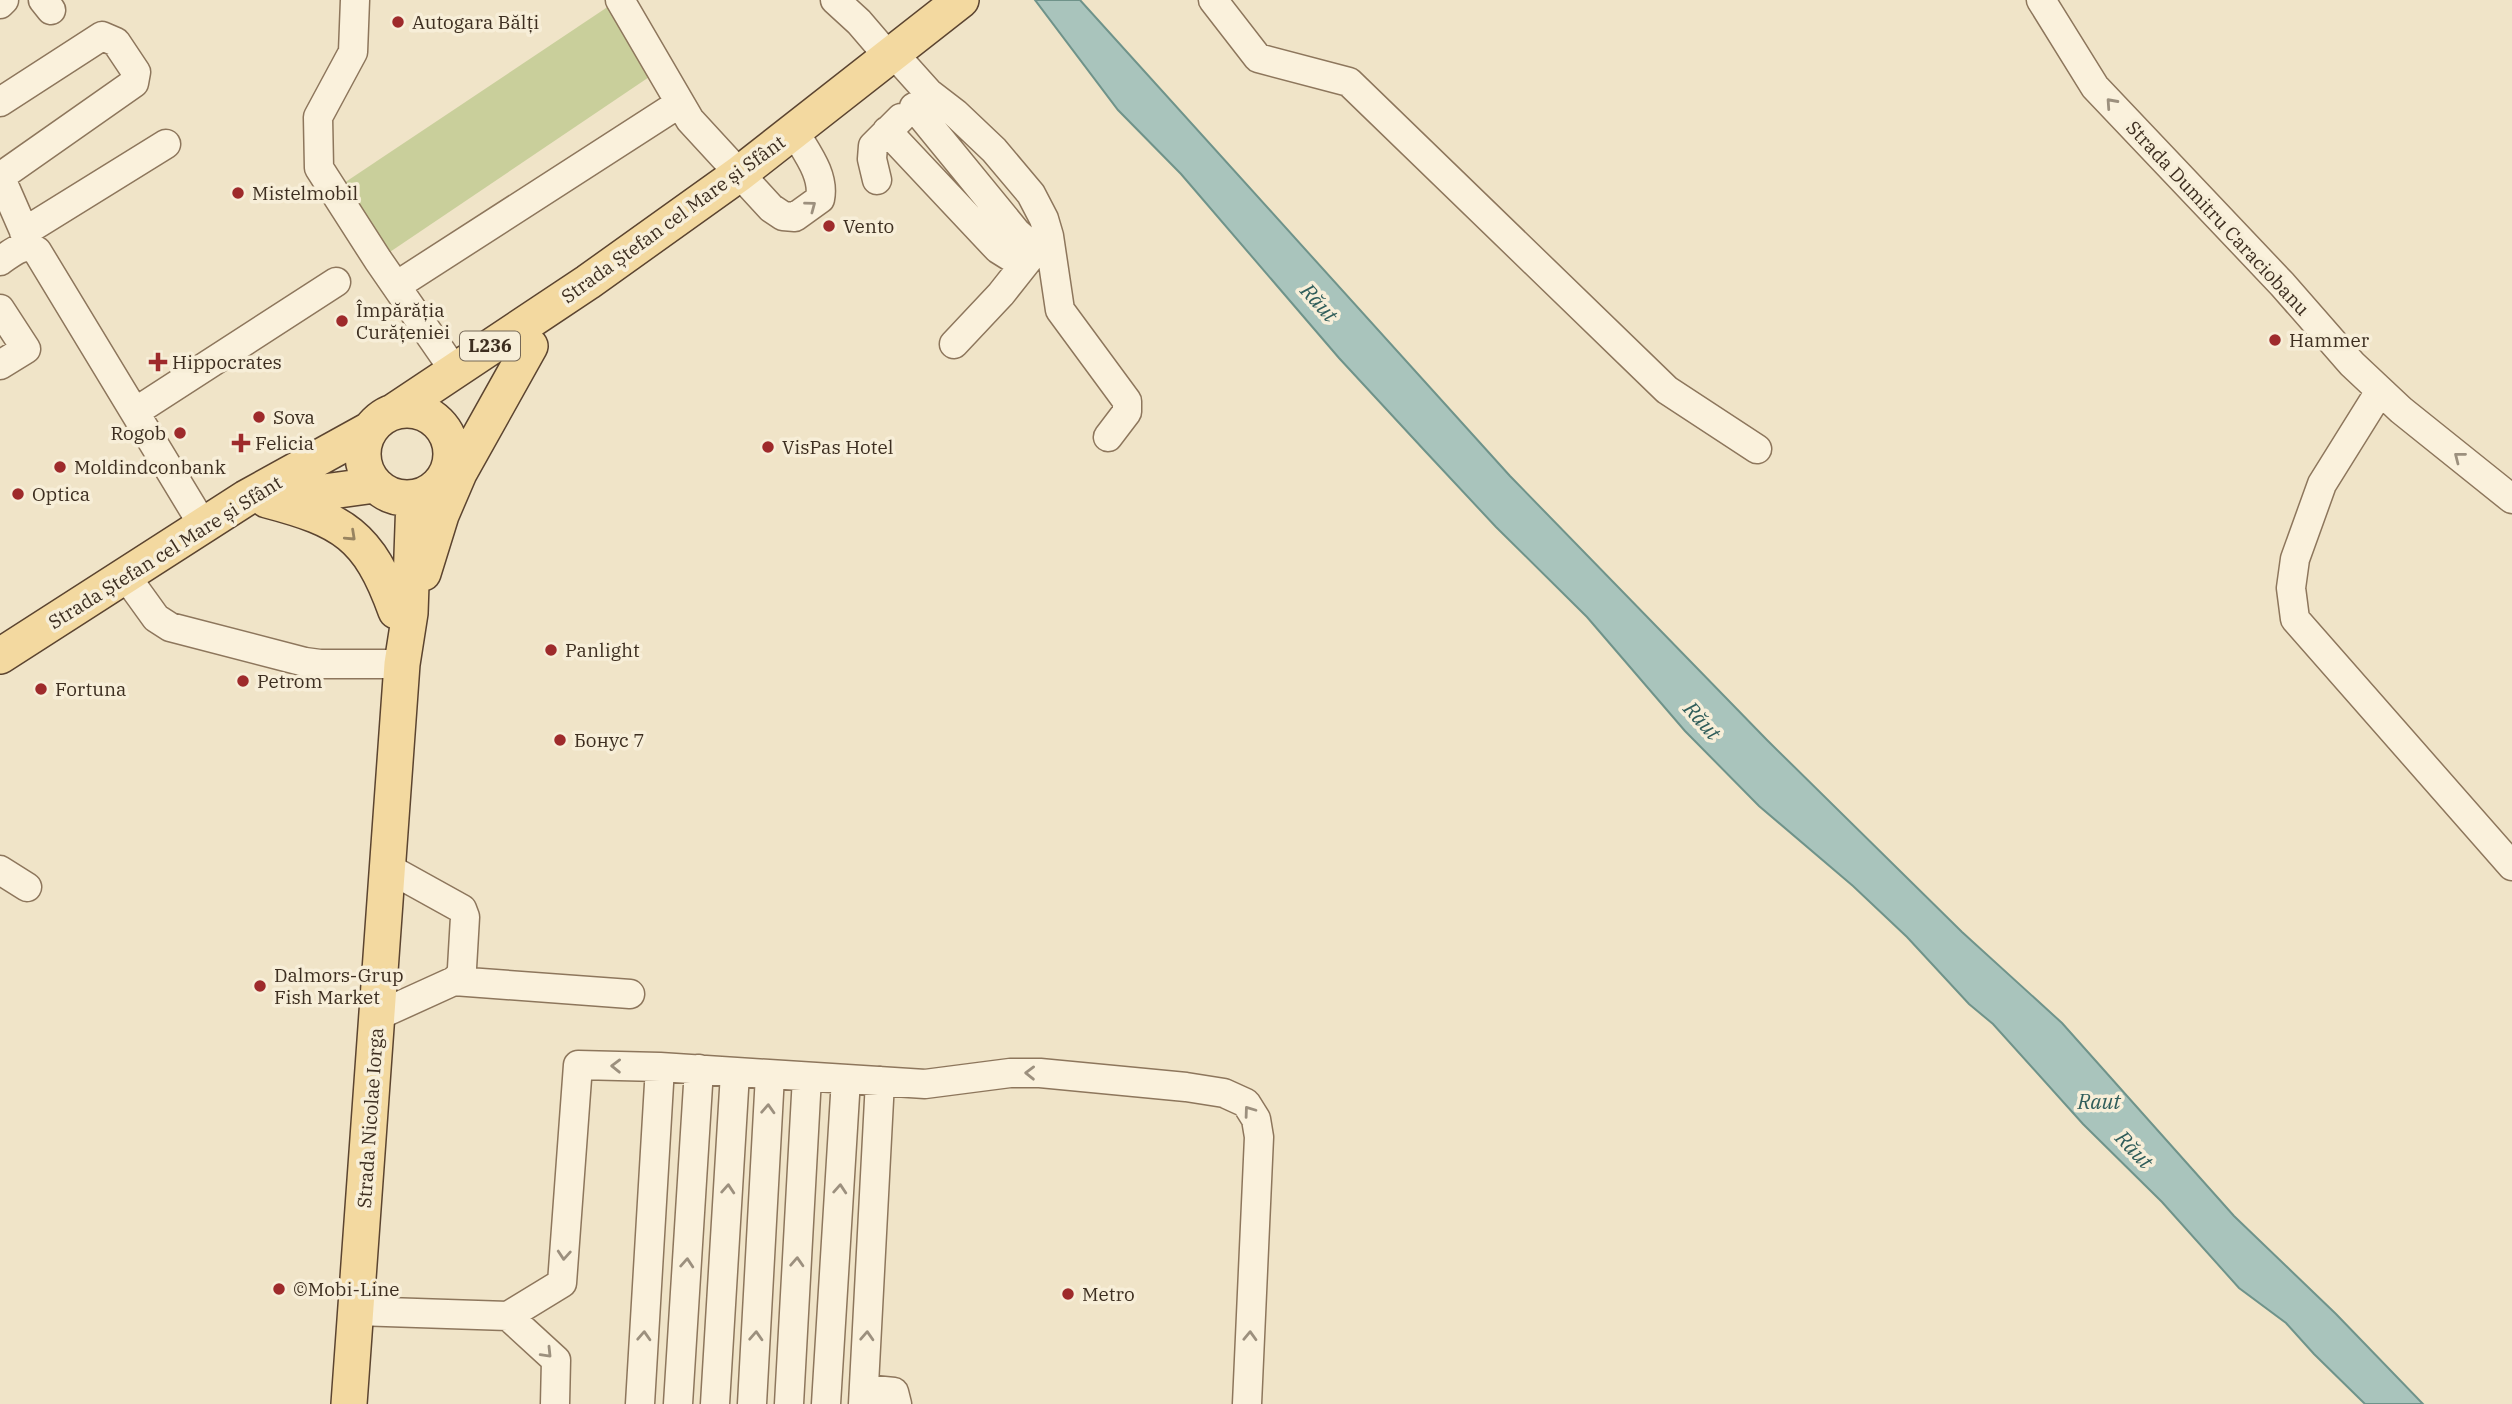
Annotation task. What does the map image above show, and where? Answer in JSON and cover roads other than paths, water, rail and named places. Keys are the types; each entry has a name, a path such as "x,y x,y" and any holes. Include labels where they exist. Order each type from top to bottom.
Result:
{"main road":[{"name":"Strada Ștefan cel Mare și Sfânt","path":"0,656 203,525 256,499 381,421 588,282 739,174 953,7"},
{"name":"L236","path":"395,493 429,492 440,483 451,457 530,346 588,282"},
{"path":"403,612 459,473 530,346"},
{"path":"395,493 365,468 362,449 381,421 407,410 421,412 434,419 443,429 449,442 451,457"},
{"path":"256,499 395,493"},
{"name":"Strada Nicolae Iorga","path":"349,1404 402,664 403,612 395,493"},
{"path":"256,499 309,511 330,520 350,534 377,564 403,612"}],"street":[{"path":"0,4 4,0"},
{"path":"355,0 353,52 318,117 318,168 454,370"},
{"path":"620,0 690,120 771,208 783,216 795,217 820,199 822,189 820,178 794,131"},
{"path":"835,0 891,56 1017,233 1036,250 1060,310 1127,401 1127,412 1108,437"},
{"path":"1213,0 1258,58 1349,82 1667,390 1757,449"},
{"name":"Strada Dumitru Caraciobanu","path":"2041,0 2095,87 2282,284 2352,364 2380,391 2512,499"},
{"path":"0,102 102,36 116,42 136,72 134,83 0,176 27,239 37,251 203,525"},
{"path":"877,180 872,159 873,146 921,100"},
{"path":"396,286 680,103"},
{"path":"887,131 998,249 1036,250"},
{"path":"0,261 22,247 27,239 166,144"},
{"path":"954,344 1001,294 1036,250"},
{"path":"135,412 336,282"},
{"path":"0,309 26,349 0,365"},
{"path":"2380,391 2322,484 2295,559 2291,587 2295,619 2512,866"},
{"path":"125,575 156,618 170,627 305,662 402,664"},
{"path":"377,1016 454,981 461,975 466,917 462,909 388,868"},
{"path":"0,870 27,887"},
{"path":"454,981 630,994"},
{"path":"356,1311 508,1316 562,1283 578,1066 699,1069 925,1084 1010,1073 1040,1073 1186,1087 1224,1093 1246,1103 1256,1119 1259,1137 1247,1404"},
{"path":"640,1404 660,1067"},
{"path":"678,1404 699,1069"},
{"path":"715,1404 735,1073"},
{"path":"752,1404 770,1075"},
{"path":"789,1404 807,1077"},
{"path":"826,1404 846,1079"},
{"path":"880,1081 864,1397 894,1392 897,1404"},
{"path":"508,1316 556,1360 555,1404"}],"water":[{"name":"Raut","path":"1035,0 1080,0 1510,476 1767,740 1962,932 2062,1023 2234,1216 2336,1314 2423,1404 2365,1404 2286,1323 2239,1288 2162,1202 2083,1124 1993,1024 1969,1004 1907,937 1853,886 1759,806 1685,731 1587,617 1496,527 1339,358 1181,174 1118,110"}],"place":[{"name":"Autogara Bălți","path":"398,22"},
{"name":"Mistelmobil","path":"238,193"},
{"name":"Vento","path":"829,226"},
{"name":"Împărăția Curățeniei","path":"342,321"},
{"name":"Hammer","path":"2275,340"},
{"name":"Hippocrates","path":"158,362"},
{"name":"Sova","path":"259,417"},
{"name":"Rogob","path":"180,433"},
{"name":"Felicia","path":"241,443"},
{"name":"VisPas Hotel","path":"768,447"},
{"name":"Moldindconbank","path":"60,467"},
{"name":"Optica","path":"18,494"},
{"name":"Panlight","path":"551,650"},
{"name":"Petrom","path":"243,681"},
{"name":"Fortuna","path":"41,689"},
{"name":"Бонус 7","path":"560,740"},
{"name":"Dalmors-Grup Fish Market","path":"260,986"},
{"name":"©Mobi-Line","path":"279,1289"},
{"name":"Metro","path":"1068,1294"}],"water label":[{"name":"Răut","path":"1319,303"},
{"name":"Răut","path":"1702,721"},
{"name":"Răut","path":"2134,1150"}]}
